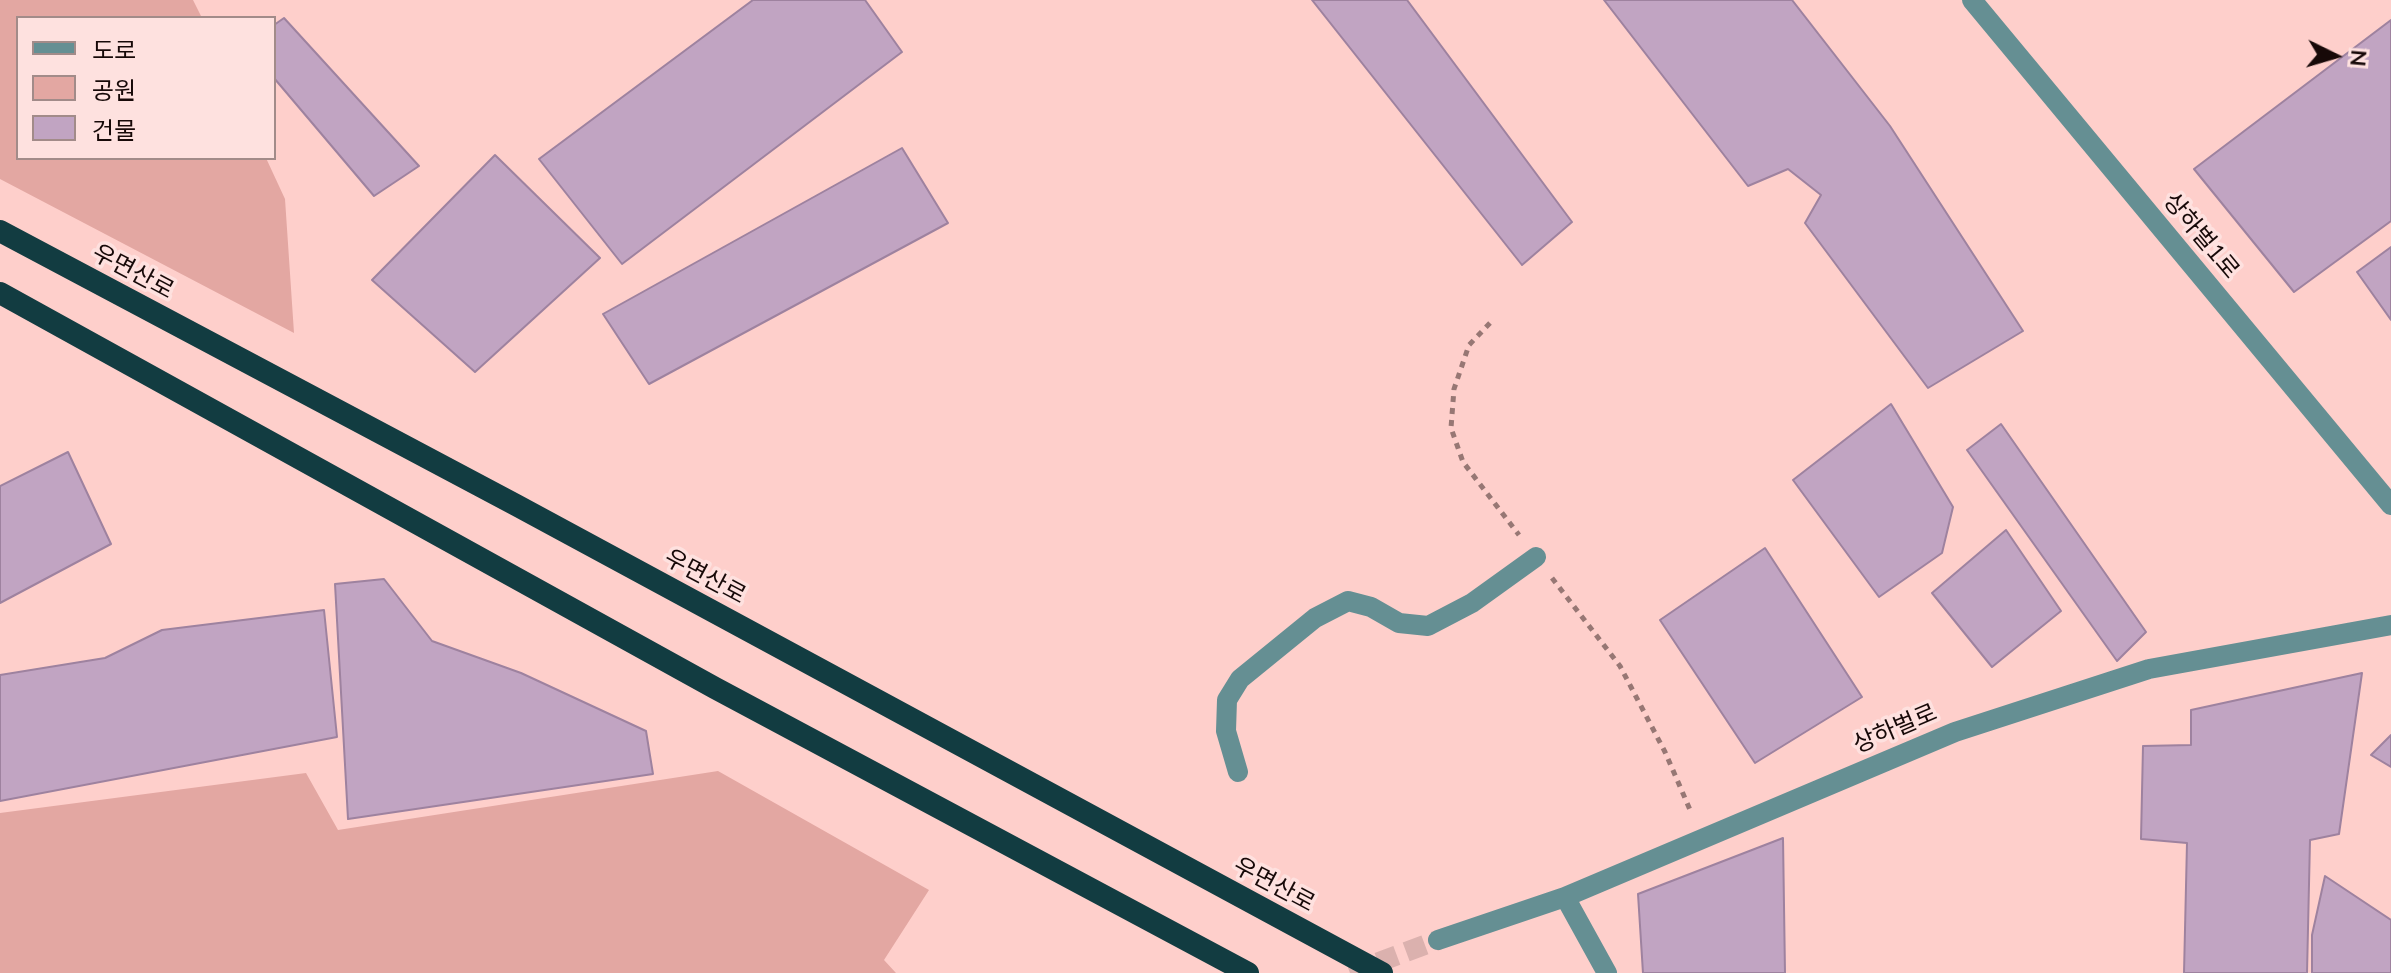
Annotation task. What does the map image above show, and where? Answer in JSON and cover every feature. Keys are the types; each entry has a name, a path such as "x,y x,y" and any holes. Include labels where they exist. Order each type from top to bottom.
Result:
{"highway":[{"name":"우면산로","path":"0,231 530,512 1382,973"},
{"path":"0,293 715,688 1248,973"}],"street":[{"name":"상하벌1로","path":"1972,0 2391,505"},
{"path":"1238,772 1226,731 1227,700 1240,679 1315,618 1348,601 1371,607 1399,623 1428,626 1472,603 1536,557"},
{"name":"상하벌로","path":"1438,940 1565,897 1955,732 2149,669 2391,625"},
{"path":"1565,897 1607,973"}],"path":[{"path":"1490,323 1469,345 1454,389 1451,428 1463,462 1620,666 1665,752 1702,839"}],"green space":[{"path":"0,0 193,0 201,16 16,16 16,160 267,160 285,199 294,333 0,179"},
{"path":"718,771 929,890 884,960 896,973 0,973 0,813 306,773 338,830"}],"building":[{"path":"753,0 865,0 902,52 622,264 539,159"},
{"path":"1312,0 1407,0 1572,222 1522,265"},
{"path":"1604,0 1792,0 1890,126 2023,331 1928,388 1805,223 1821,195 1788,169 1748,186"},
{"path":"284,18 419,166 374,196 276,80 276,24"},
{"path":"2391,20 2391,221 2294,292 2194,169"},
{"path":"902,148 948,223 649,384 603,314"},
{"path":"495,155 600,258 475,372 372,280"},
{"path":"2391,247 2391,320 2357,272"},
{"path":"1891,404 1953,507 1942,553 1879,597 1793,480"},
{"path":"2001,424 2146,632 2117,661 1967,450"},
{"path":"68,452 111,544 0,603 0,486"},
{"path":"2006,530 2061,611 1992,667 1932,593"},
{"path":"1765,548 1862,697 1755,763 1660,620"},
{"path":"384,579 432,641 521,673 646,731 653,774 348,819 335,584"},
{"path":"324,610 337,737 0,801 0,675 105,658 162,630"},
{"path":"2362,673 2339,834 2310,840 2307,973 2184,973 2187,843 2141,839 2143,746 2191,745 2191,710"},
{"path":"2391,735 2391,767 2371,755"},
{"path":"1783,838 1785,973 1643,973 1638,894"},
{"path":"2325,876 2391,920 2391,973 2312,973 2312,935"}],"tunnel":[{"path":"1350,973 1438,940"}]}
